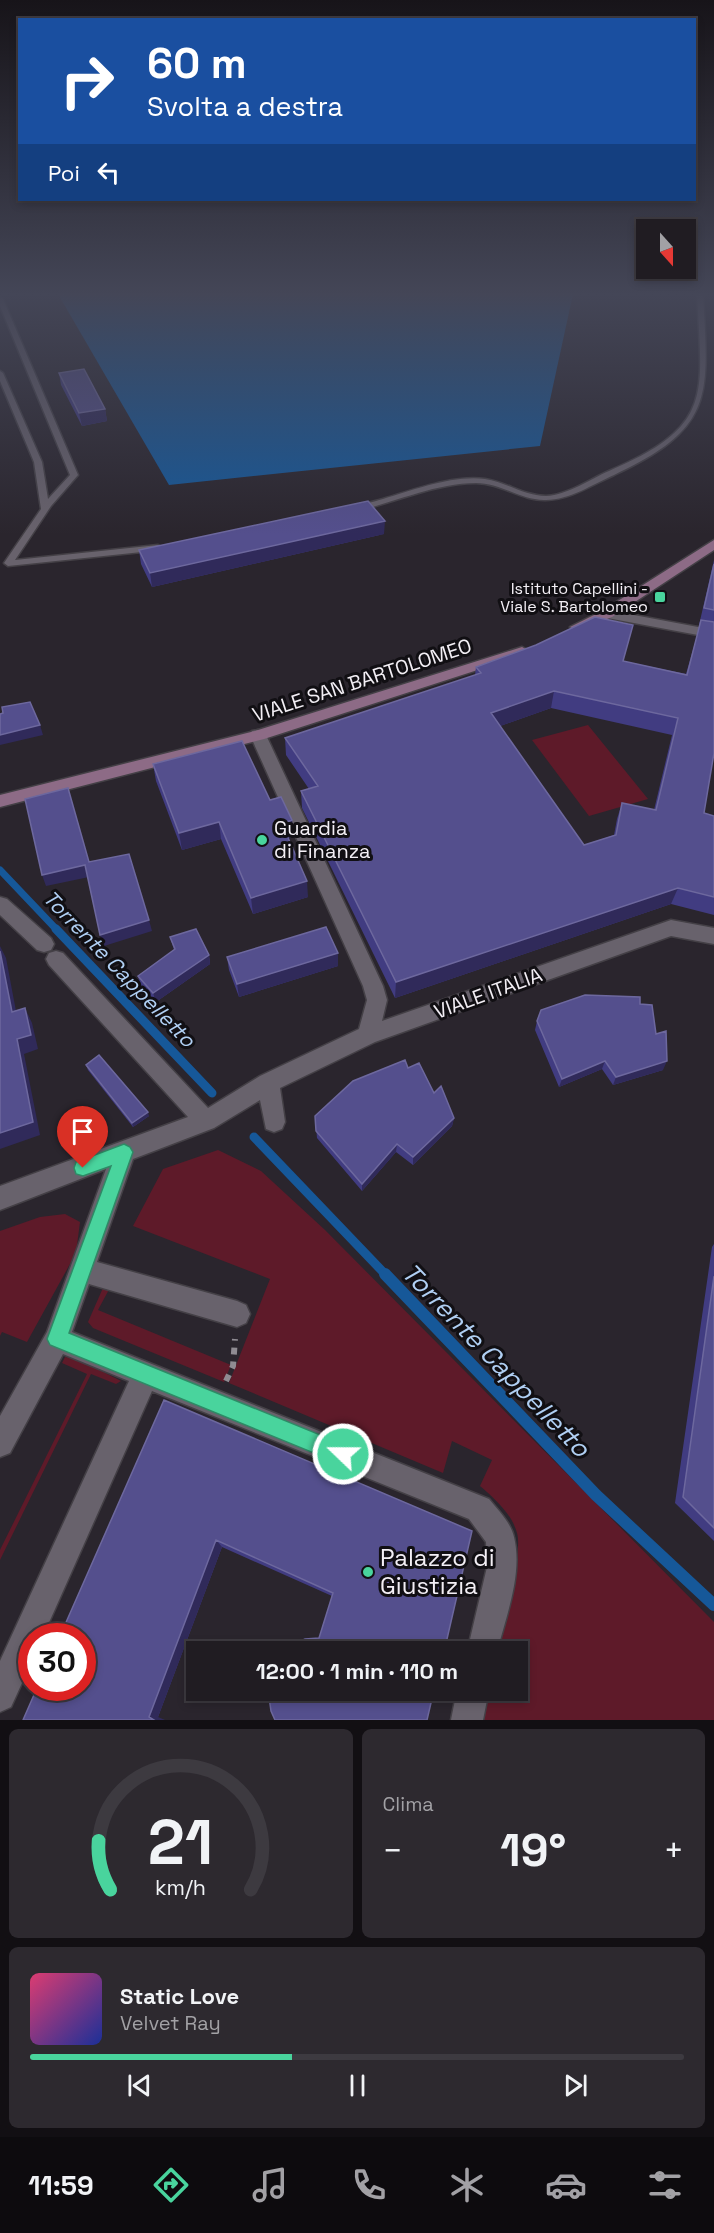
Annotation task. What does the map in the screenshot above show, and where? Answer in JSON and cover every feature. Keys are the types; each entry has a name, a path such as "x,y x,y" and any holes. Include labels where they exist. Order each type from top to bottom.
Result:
{"main road":[{"path":"560,635 607,614 714,544"},
{"name":"VIALE SAN BARTOLOMEO","path":"0,801 258,735 520,652 540,643"}],"street":[{"path":"607,614 714,634"},
{"path":"258,735 373,986 377,1000 368,1035"},
{"path":"0,904 50,952 206,1121"},
{"name":"VIALE ITALIA","path":"0,1198 206,1121 268,1083 368,1035 671,928 714,936"},
{"path":"268,1083 274,1122"},
{"path":"0,1443 57,1339 124,1152"},
{"path":"82,1270 237,1314"},
{"path":"57,1339 479,1509 500,1537 502,1567 485,1641"},
{"path":"0,1696 147,1374"},
{"path":"466,1720 470,1701"}],"lane":[{"path":"1,374 38,462 45,509"},
{"path":"32,374 73,470 71,480 45,509 9,563 48,561 173,546"},
{"path":"343,513 420,490 478,481 494,483 534,498 550,498 637,462 676,435 699,407 703,374"}],"path":[{"path":"216,1403 233,1366 237,1314"}],"shaded area":[{"path":"588,725 648,799 589,816 532,740"},
{"path":"218,1150 261,1171 325,1230 714,1622 714,1720 483,1720 487,1701 528,1701 528,1641 500,1641 512,1591 518,1543 515,1526 507,1513 480,1486 492,1460 452,1441 443,1473 229,1383 270,1279 133,1226 163,1169"},
{"path":"65,1214 80,1222 76,1253 27,1342 2,1332 0,1336 0,1231 40,1217"},
{"path":"106,1281 113,1282 98,1310 231,1365 224,1382 93,1328 88,1322"},
{"path":"65,1357 76,1358 121,1381 116,1384 91,1374 0,1560 0,1550 87,1374 62,1363"}],"water":[{"path":"105,374 556,374 540,446 169,485"}],"building":[{"path":"60,374 87,374 105,409 79,413"},
{"path":"368,501 385,521 150,573 139,550"},
{"path":"714,564 714,610 704,608"},
{"path":"595,617 633,625 623,661 687,675 701,620 714,622 714,753 704,813 714,816 714,897 678,888 396,982 301,791 318,786 285,738 481,673 476,667 536,645","holes":["554,691 678,718 656,810 622,803 616,835 584,845 491,713"]},
{"path":"30,702 40,725 0,735 2,707"},
{"name":"Guardia di Finanza","path":"242,741 270,800 281,797 292,820 282,824 307,881 251,898 219,822 179,833 153,764"},
{"path":"68,788 89,862 129,854 149,920 100,935 85,865 42,875 25,799"},
{"path":"326,927 338,953 237,984 227,957"},
{"path":"196,929 209,955 153,993 138,976 175,949 170,937"},
{"path":"0,951 12,1012 25,1008 31,1035 17,1039 33,1122 0,1133"},
{"path":"585,995 640,997 640,1004 652,1005 656,1034 666,1031 667,1061 616,1077 605,1061 562,1079 537,1021 541,1010"},
{"path":"99,1055 148,1112 132,1123 86,1065"},
{"path":"405,1060 408,1068 419,1063 434,1093 441,1086 454,1118 413,1157 397,1144 362,1184 316,1131 315,1116 353,1081"},
{"path":"714,1276 714,1528 683,1497"},
{"name":"Palazzo di Giustizia","path":"164,1400 472,1531 447,1641 300,1641 319,1638 333,1593 216,1540 149,1717 154,1720 23,1720 31,1701 96,1701 96,1623 66,1623"},
{"path":"270,1701 431,1701 427,1720 275,1720"}],"waterway":[{"name":"Torrente Cappelletto","path":"0,870 57,930"},
{"name":"Torrente Cappelletto","path":"56,929 212,1093"},
{"name":"Torrente Cappelletto","path":"254,1137 386,1275"},
{"name":"Torrente Cappelletto","path":"385,1274 596,1495 714,1605"}],"place":[{"name":"Istituto Capellini - Viale S. Bartolomeo","path":"660,597"},
{"name":"Guardia di Finanza","path":"262,840"},
{"name":"Palazzo di Giustizia","path":"368,1572"}],"route":[{"path":"83,1168 124,1152 57,1339 343,1454"}]}
